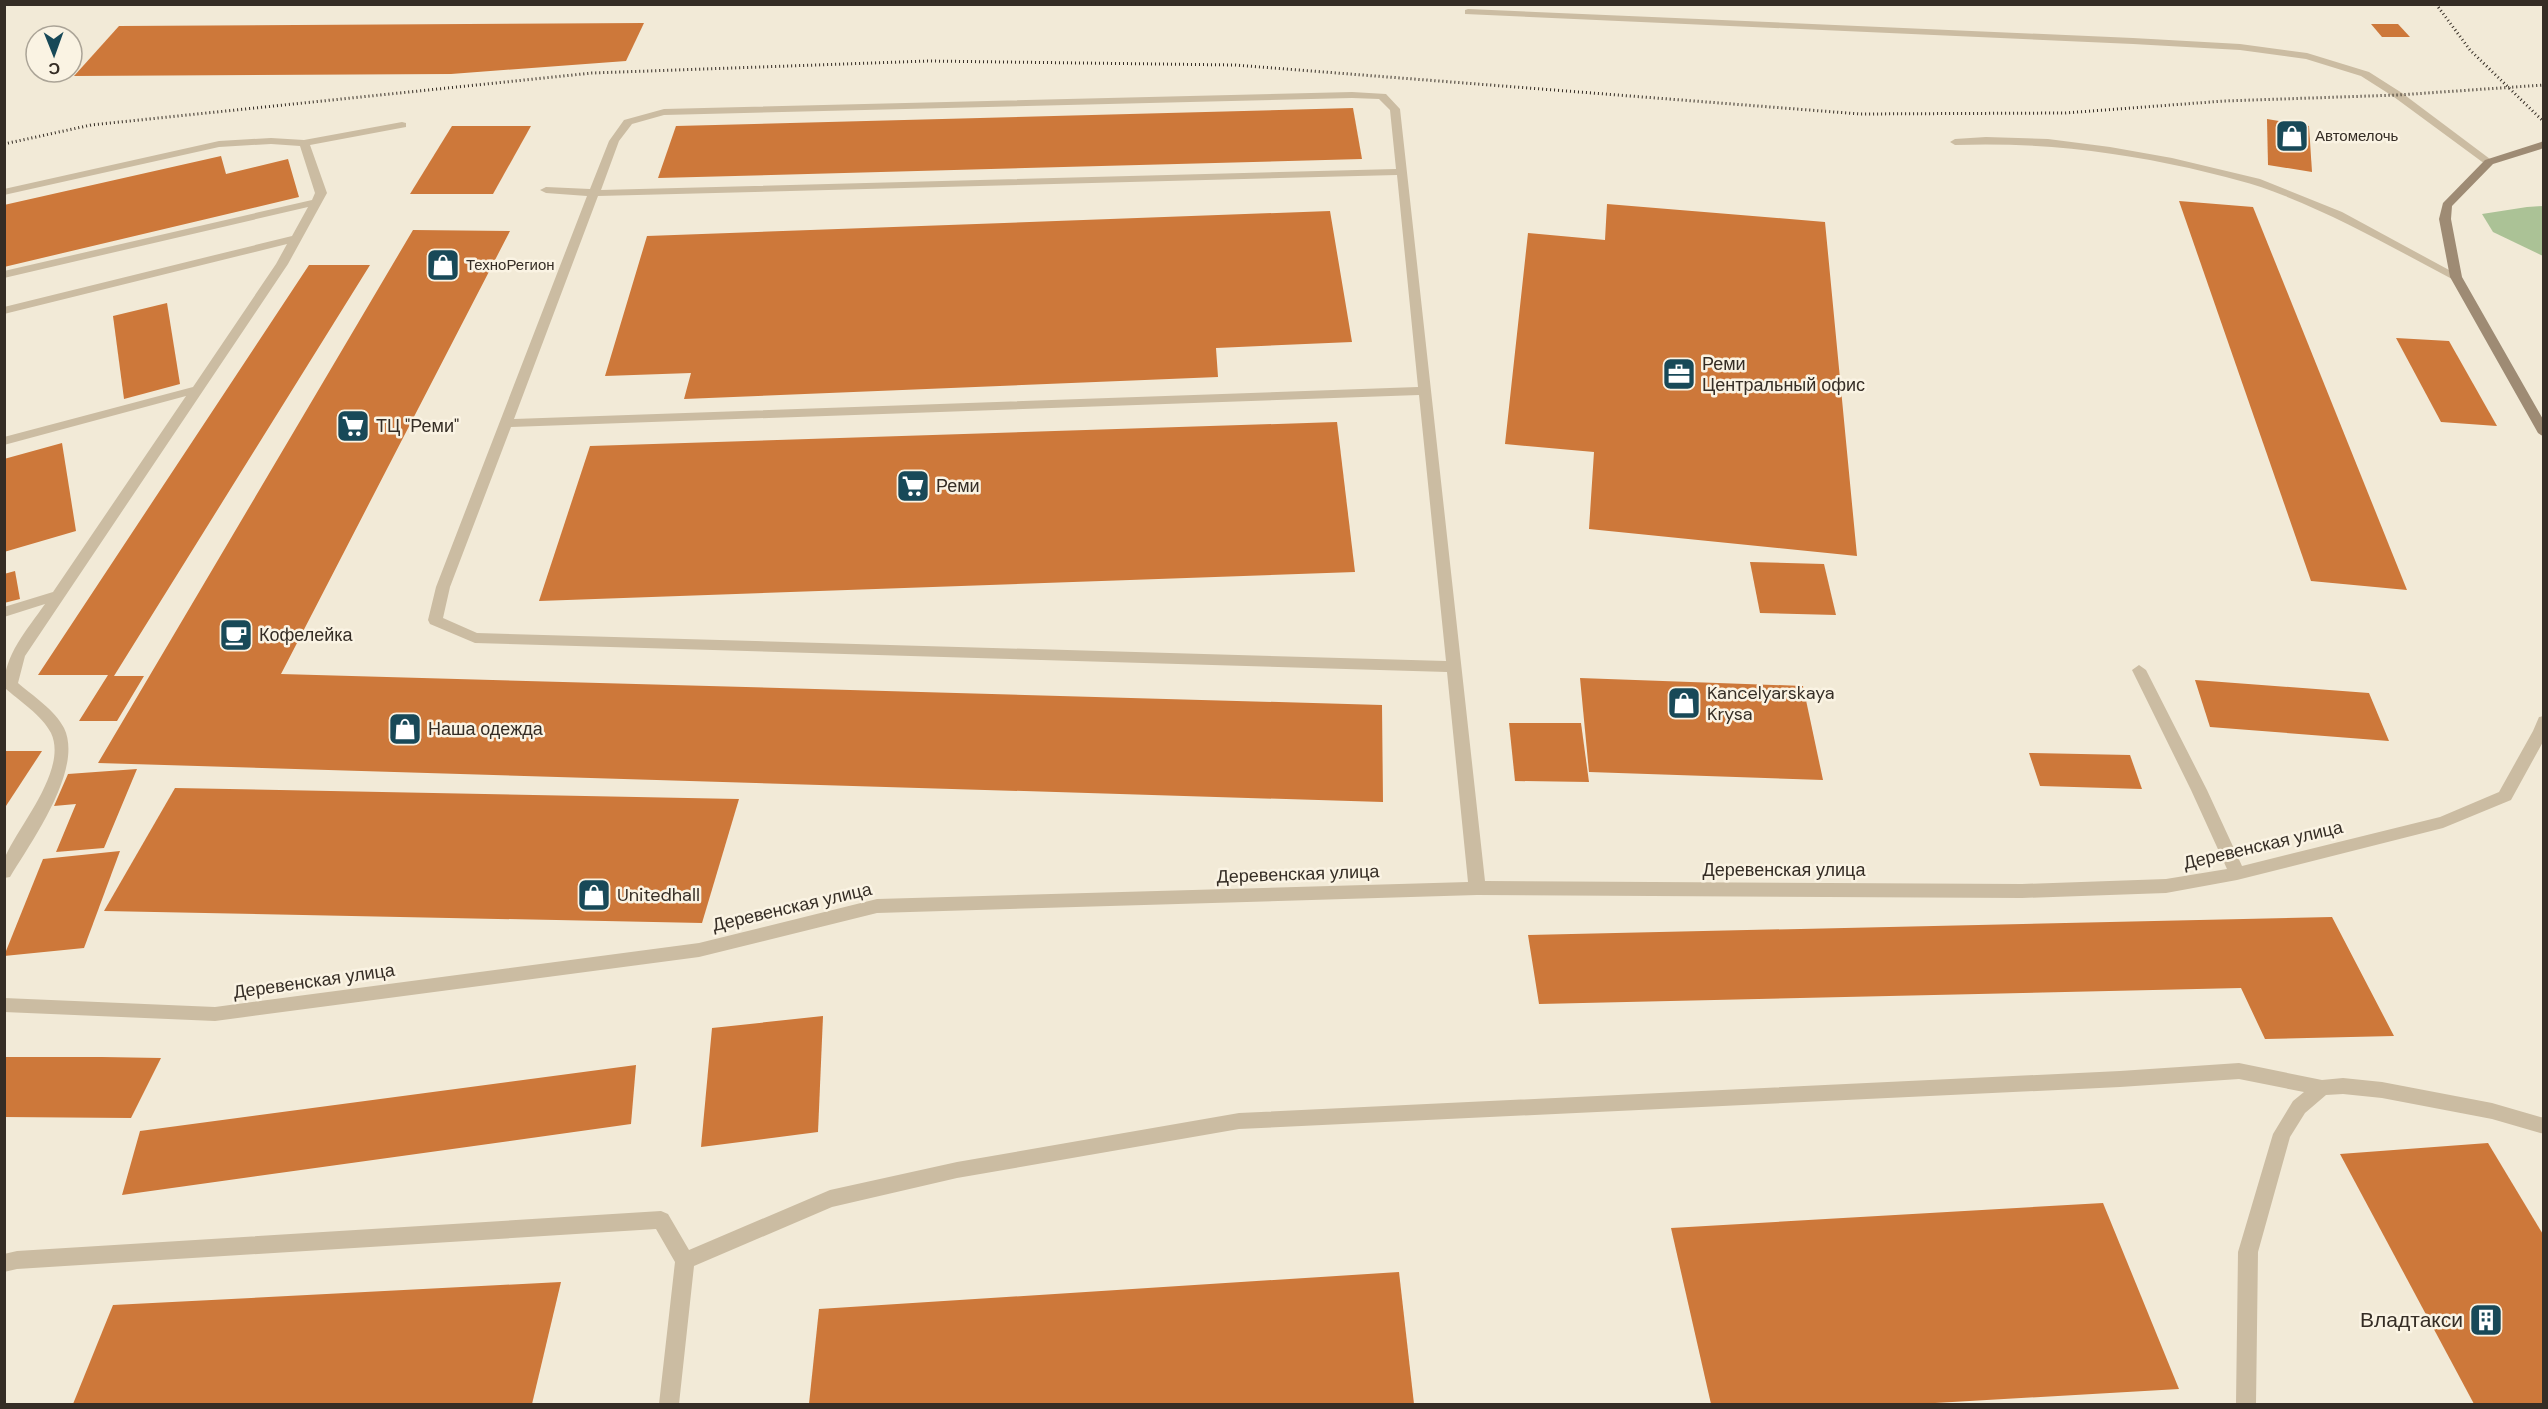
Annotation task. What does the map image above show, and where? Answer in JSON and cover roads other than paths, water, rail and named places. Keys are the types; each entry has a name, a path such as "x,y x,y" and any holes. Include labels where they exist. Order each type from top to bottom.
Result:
{"main road":[{"path":"2544,144 2489,162 2447,205 2445,219 2456,277 2544,433"}],"lane":[{"path":"1468,12 2133,41 2240,48 2307,56 2373,79 2489,162"},
{"path":"1454,667 475,638 435,620 443,587 614,141 628,122 664,112 1382,96 1395,109 1402,172 1454,667 1477,888"},
{"path":"4,192 219,144 272,141 304,143 402,125"},
{"path":"1955,142 1999,139 2088,146 2166,159 2262,183 2321,207 2456,277"},
{"path":"4,872 46,802 64,749 58,730 10,684 18,655 199,389 297,238 321,193 304,143"},
{"path":"546,190 594,193 1402,172"},
{"path":"4,275 316,202"},
{"path":"4,311 297,238"},
{"path":"4,441 199,389"},
{"path":"506,423 1425,391"},
{"path":"4,612 59,595"},
{"path":"2139,670 2199,789 2237,874"},
{"name":"Деревенская улица","path":"4,1005 215,1014 699,950 877,906 1477,888 2022,891 2166,886 2237,874 2443,822 2505,796 2541,731 2544,721"},
{"path":"686,1262 830,1199 957,1170 1239,1121 2120,1079 2239,1071 2322,1088 2343,1086 2382,1090 2492,1111 2544,1126"},
{"path":"2246,1404 2248,1252 2282,1134 2299,1107 2322,1088"},
{"path":"4,1263 16,1260 661,1220 686,1262 669,1404"}],"railway":[{"path":"2436,4 2470,50 2508,87"},
{"path":"4,144 91,125 592,73 928,61 1235,65 1860,114 2065,113 2224,101 2398,95 2508,87"},
{"path":"2508,87 2544,85"},
{"path":"2508,87 2544,122"}],"place":[{"name":"Автомелочь","path":"2292,136"},
{"name":"ТехноРегион","path":"443,265"},
{"name":"Реми Центральный офис","path":"1679,374"},
{"name":"ТЦ \"Реми\"","path":"353,426"},
{"name":"Реми","path":"913,486"},
{"name":"Кофелейка","path":"236,635"},
{"name":"Kancelyarskaya Krysa","path":"1684,703"},
{"name":"Наша одежда","path":"405,729"},
{"name":"Unitedhall","path":"594,895"},
{"name":"Владтакси","path":"2486,1320"}]}
